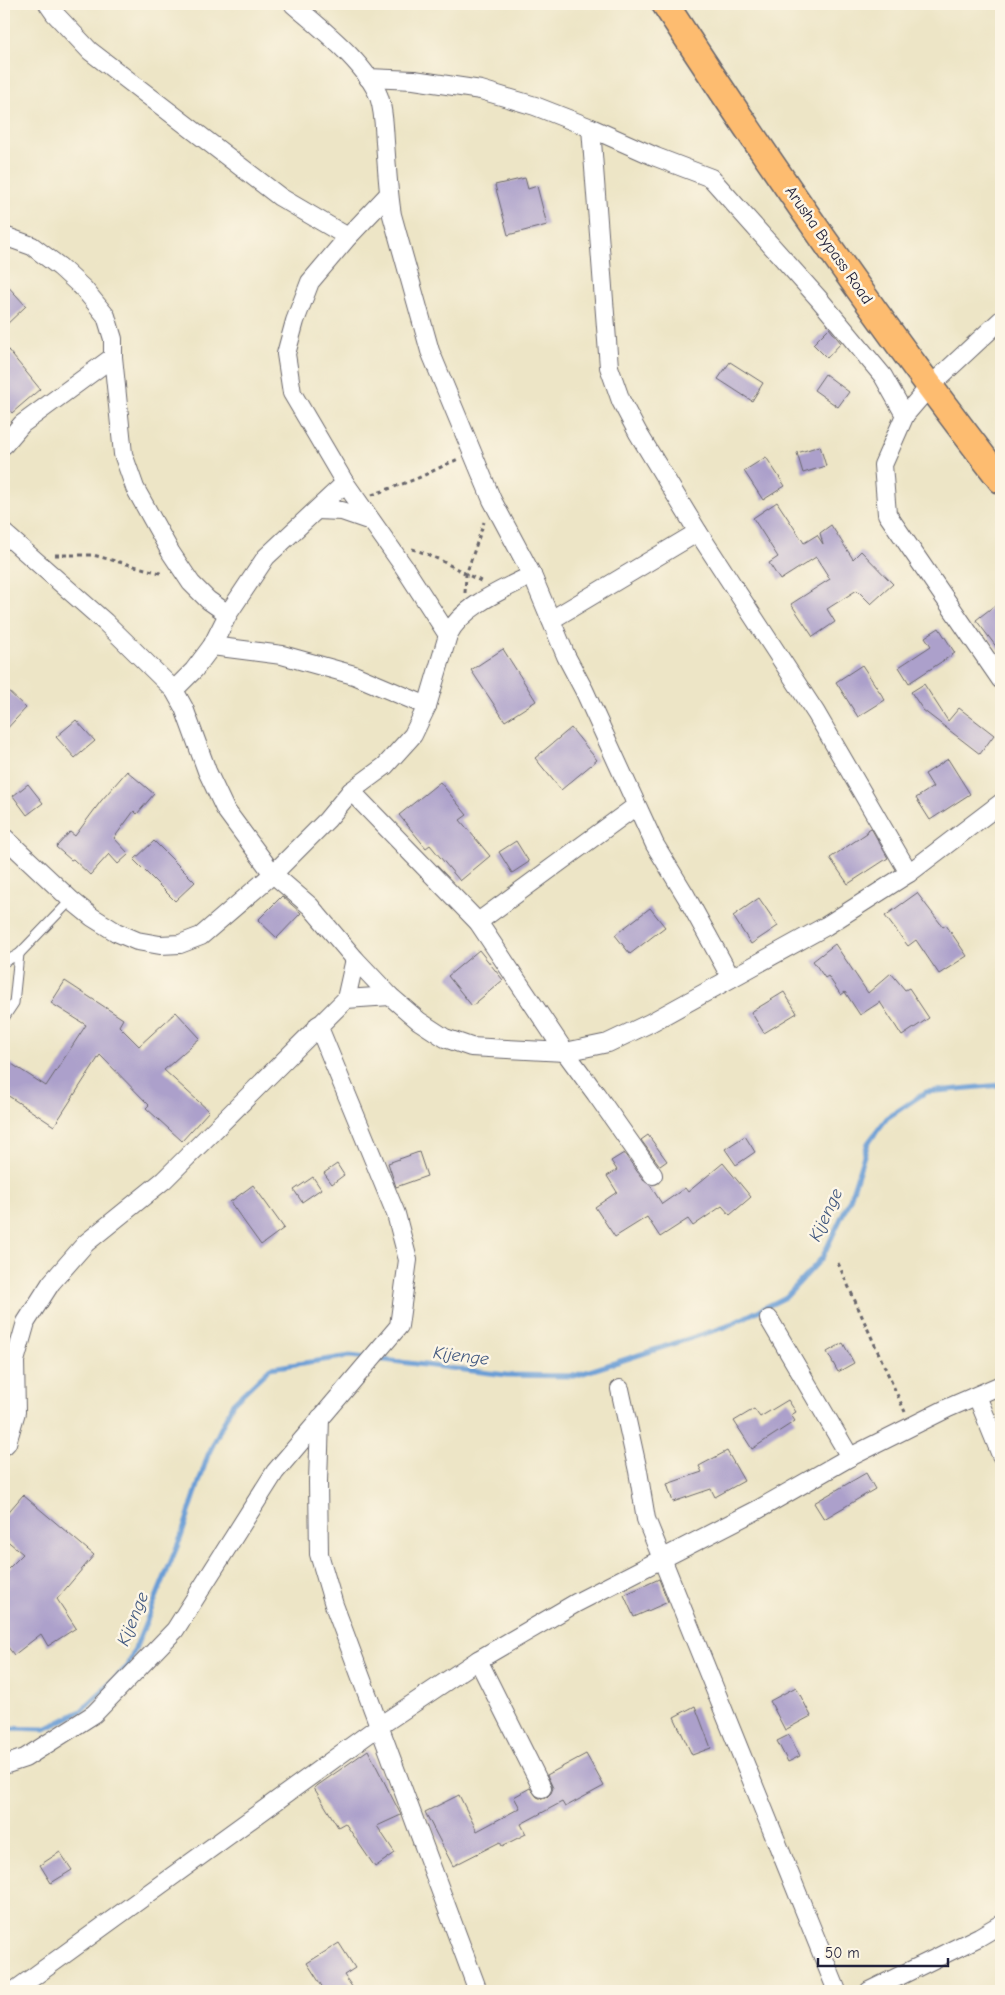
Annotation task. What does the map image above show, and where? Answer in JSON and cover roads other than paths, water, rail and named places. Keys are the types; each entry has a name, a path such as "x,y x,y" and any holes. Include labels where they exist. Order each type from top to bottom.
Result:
{"main road":[{"name":"Arusha Bypass Road","path":"665,4 741,121 929,387 1001,480"}],"street":[{"path":"48,4 90,51 280,196 348,237"},
{"path":"293,4 348,54 368,78 379,97 384,121 388,195 392,215 430,351 452,408 492,500 532,575 566,656 584,690 655,845 686,896 731,978"},
{"path":"368,78 414,80 480,90 535,106 711,178 819,299 883,376 905,415"},
{"path":"591,128 609,367 621,401 638,433 698,532 816,713 909,873"},
{"path":"388,195 348,237 310,282 295,321 286,354 292,393 356,501 387,543 448,635"},
{"path":"4,237 32,246 60,267 84,289 106,316 113,339 113,357 124,454 135,488 190,583 208,600 228,614"},
{"path":"1001,320 929,387 905,415 883,465 887,514 1001,680"},
{"path":"4,445 22,424 113,357"},
{"path":"174,690 194,670 212,646 228,614 266,557 345,483"},
{"path":"317,510 342,511 371,521"},
{"path":"551,620 698,532"},
{"path":"4,533 105,622 174,690 184,708 207,771 225,809 273,874 310,906 355,960 390,996 419,1021 445,1038 471,1047 564,1052 608,1043 650,1023 826,926 909,873 1001,803"},
{"path":"4,837 71,900 92,917 116,932 137,941 160,945 180,944 200,936 273,874 327,820 351,792 385,766 412,735 427,706 453,624 463,614 502,590 532,575"},
{"path":"212,646 291,658 354,676 427,706"},
{"path":"351,792 478,922 564,1052 653,1175"},
{"path":"478,922 636,806"},
{"path":"4,1446 7,1443 16,1412 15,1361 26,1322 51,1282 86,1244 164,1180 346,999 355,960"},
{"path":"346,999 390,996"},
{"path":"4,1766 24,1758 94,1714 175,1630 275,1472 400,1326 408,1260 396,1214 318,1025"},
{"path":"769,1320 850,1457"},
{"path":"14,1991 378,1727 478,1660 576,1603 759,1509 850,1457 948,1408 1001,1385"},
{"path":"620,1389 638,1471 646,1519 663,1557 837,1991"},
{"path":"977,1396 1001,1455"},
{"path":"320,1418 318,1482 320,1554 334,1605 478,1991"},
{"path":"478,1660 542,1788"},
{"path":"869,1991 979,1937 1001,1924"}],"lane":[{"path":"4,962 19,954 71,900"},
{"path":"4,1018 14,1003 19,954"}],"waterway":[{"name":"Kijenge","path":"376,1359 506,1375 574,1376 725,1327 786,1297 822,1258 850,1199 868,1143 887,1118 926,1092 1001,1085"},
{"name":"Kijenge","path":"4,1728 45,1729 81,1711 128,1666 181,1537 208,1455 233,1403 270,1368 350,1356 367,1358"}]}
